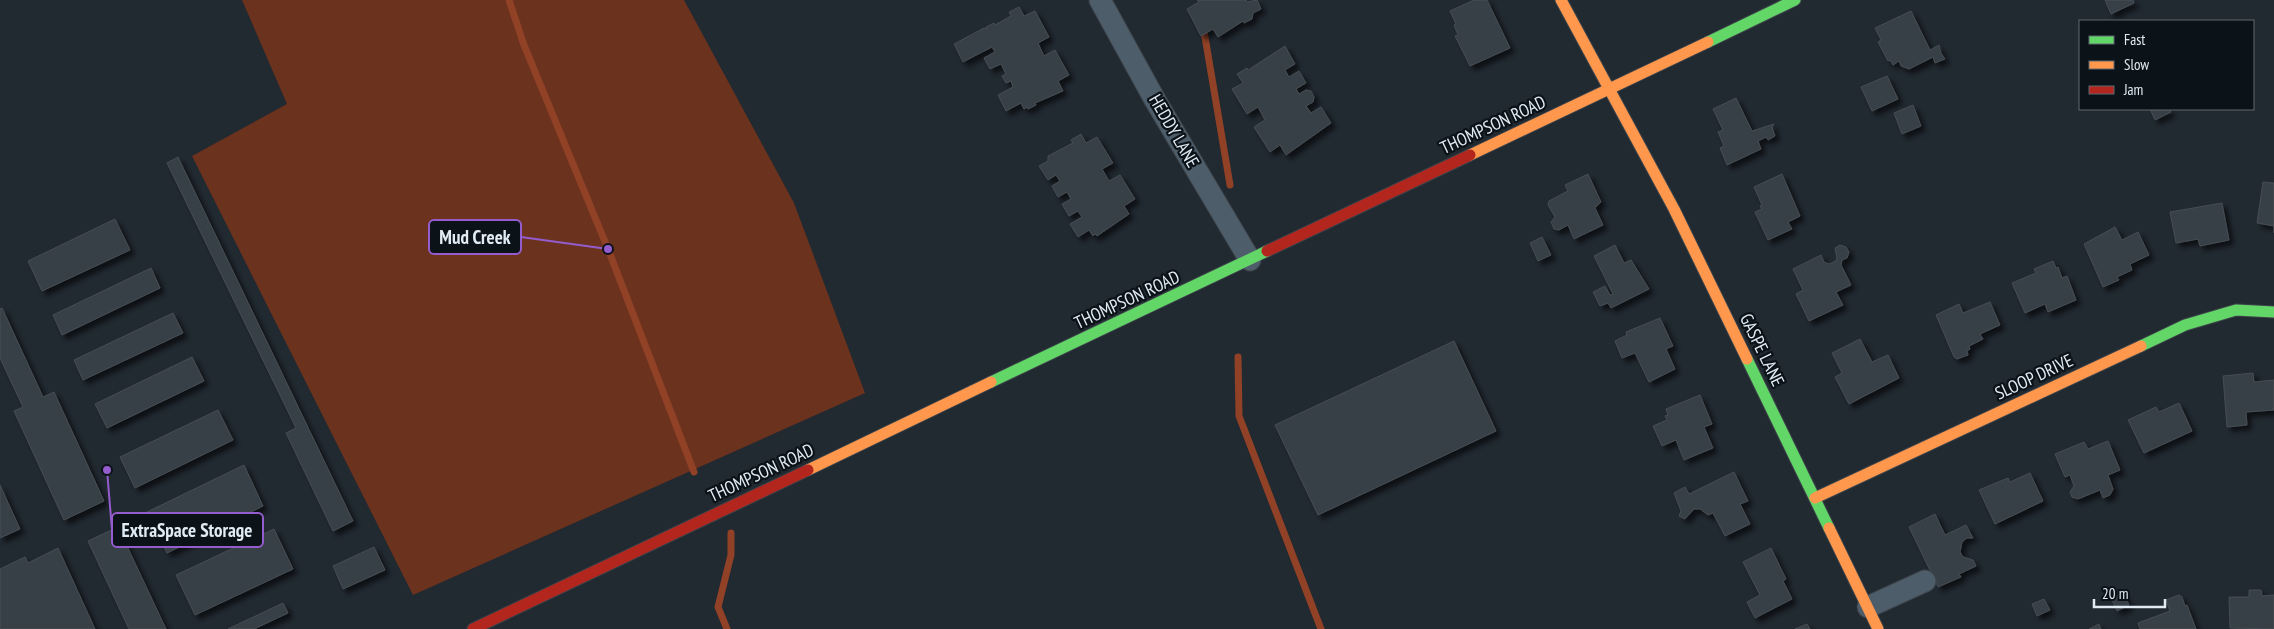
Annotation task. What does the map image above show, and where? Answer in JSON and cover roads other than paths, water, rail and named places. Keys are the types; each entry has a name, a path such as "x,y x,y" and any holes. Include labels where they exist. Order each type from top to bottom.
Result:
{"street":[{"name":"HEDDY LANE","path":"1100,0 1155,100 1250,260"},
{"name":"GASPE LANE","path":"1561,0 1674,209 1878,629"},
{"name":"THOMPSON ROAD","path":"473,629 1795,0"},
{"name":"SLOOP DRIVE","path":"1815,498 2185,325 2236,310 2274,312"},
{"path":"1868,607 1926,581"}],"waterway":[{"path":"509,0 524,45 608,249 694,472"},
{"path":"1203,25 1230,185"},
{"path":"1238,357 1239,416 1321,629"},
{"path":"727,629 718,607 731,555 731,533"}],"place":[{"name":"Mud Creek","path":"608,249"},
{"name":"ExtraSpace Storage","path":"107,470"}]}
